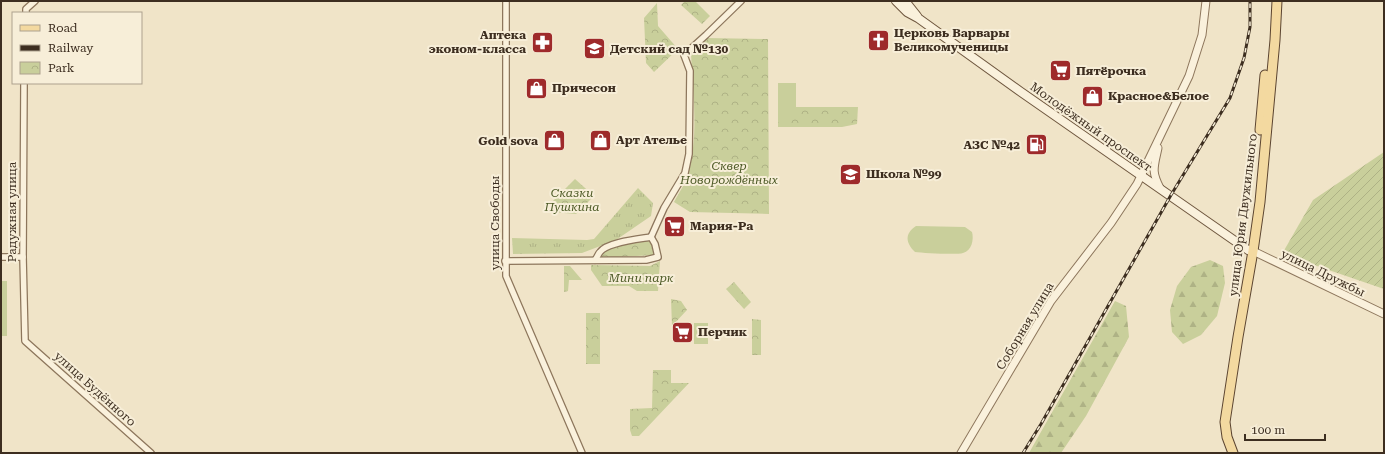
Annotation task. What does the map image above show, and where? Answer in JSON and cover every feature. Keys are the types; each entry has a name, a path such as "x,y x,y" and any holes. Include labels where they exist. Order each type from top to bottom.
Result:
{"main road":[{"name":"Молодёжный проспект","path":"896,1 907,12 918,18 1141,176 1251,251"},
{"name":"Молодёжный проспект","path":"905,1 918,18"},
{"name":"улица Юрия Двужильного","path":"1233,453 1230,449 1225,422 1251,251 1271,1"},
{"name":"улица Юрия Двужильного","path":"1228,453 1222,440 1221,416 1260,202 1275,40 1277,1"}],"street":[{"path":"26,11 35,1"},
{"name":"улица Свободы","path":"506,1 506,276 582,453"},
{"path":"651,237 664,208 685,173 690,154 690,71 684,55 741,1"},
{"path":"1160,188 1153,171 1161,136 1188,78 1198,51 1202,35 1206,1"},
{"name":"Радужная улица","path":"24,84 24,341"},
{"name":"Соборная улица","path":"961,453 1051,301 1111,224 1137,184 1161,136"},
{"path":"595,260 600,251 608,247 624,242 651,237"},
{"path":"505,261 646,260 658,257 655,244 651,237"},
{"name":"улица Дружбы","path":"1251,251 1384,314"},
{"path":"1,257 23,257"},
{"name":"улица Будённого","path":"24,341 151,453"}],"green space":[{"path":"685,1 695,1 710,16 702,24 681,5"},
{"path":"657,3 658,26 678,49 654,72 646,63 644,18"},
{"name":"Сквер Новорождённых","path":"706,38 768,39 769,214 690,212 674,202 684,185 688,174 693,145 694,99 691,54"},
{"path":"778,83 796,83 796,115 778,115"},
{"path":"778,107 858,107 857,124 842,127 778,127"},
{"path":"1384,152 1384,289 1282,254 1313,200"},
{"name":"Сказки Пушкина","path":"575,179 594,196 576,214 552,212 551,203"},
{"path":"638,188 653,203 651,216 616,240 582,253 513,254 512,238 594,239"},
{"path":"916,226 965,227 972,232 972,244 966,252 960,254 915,252 908,242 908,235"},
{"path":"647,240 653,245 655,255 599,258 601,252 609,247"},
{"path":"1210,260 1223,266 1225,283 1217,316 1201,335 1183,344 1172,332 1170,310 1177,286 1191,267"},
{"name":"Мини парк","path":"660,261 658,291 637,291 629,286 602,286 591,270 591,265 650,266"},
{"path":"564,266 570,266 582,280 569,280 568,291 564,292"},
{"path":"1,281 7,281 7,336 1,336"},
{"path":"734,282 751,302 744,309 726,289"},
{"path":"671,299 681,301 687,310 672,326"},
{"path":"1115,301 1126,306 1129,337 1086,416 1061,453 1029,453"},
{"path":"586,313 600,313 600,364 586,364"},
{"path":"752,319 761,320 761,355 752,355"},
{"path":"694,323 708,323 708,344 694,344"},
{"path":"653,370 671,370 671,383 689,383 639,436 632,436 630,430 630,409 652,408"}],"railway":[{"path":"1023,453 1171,195 1230,98 1244,58 1250,27 1250,1"}],"place":[{"name":"Церковь Варвары Великомученицы","path":"879,40"},
{"name":"Аптека эконом-класса","path":"542,42"},
{"name":"Детский сад №130","path":"595,49"},
{"name":"Пятёрочка","path":"1061,71"},
{"name":"Причесон","path":"537,88"},
{"name":"Красное&Белое","path":"1092,96"},
{"name":"Арт Ателье","path":"600,140"},
{"name":"Gold sova","path":"554,141"},
{"name":"АЗС №42","path":"1036,145"},
{"name":"Школа №99","path":"850,174"},
{"name":"Мария-Ра","path":"674,226"},
{"name":"Перчик","path":"682,332"}]}
